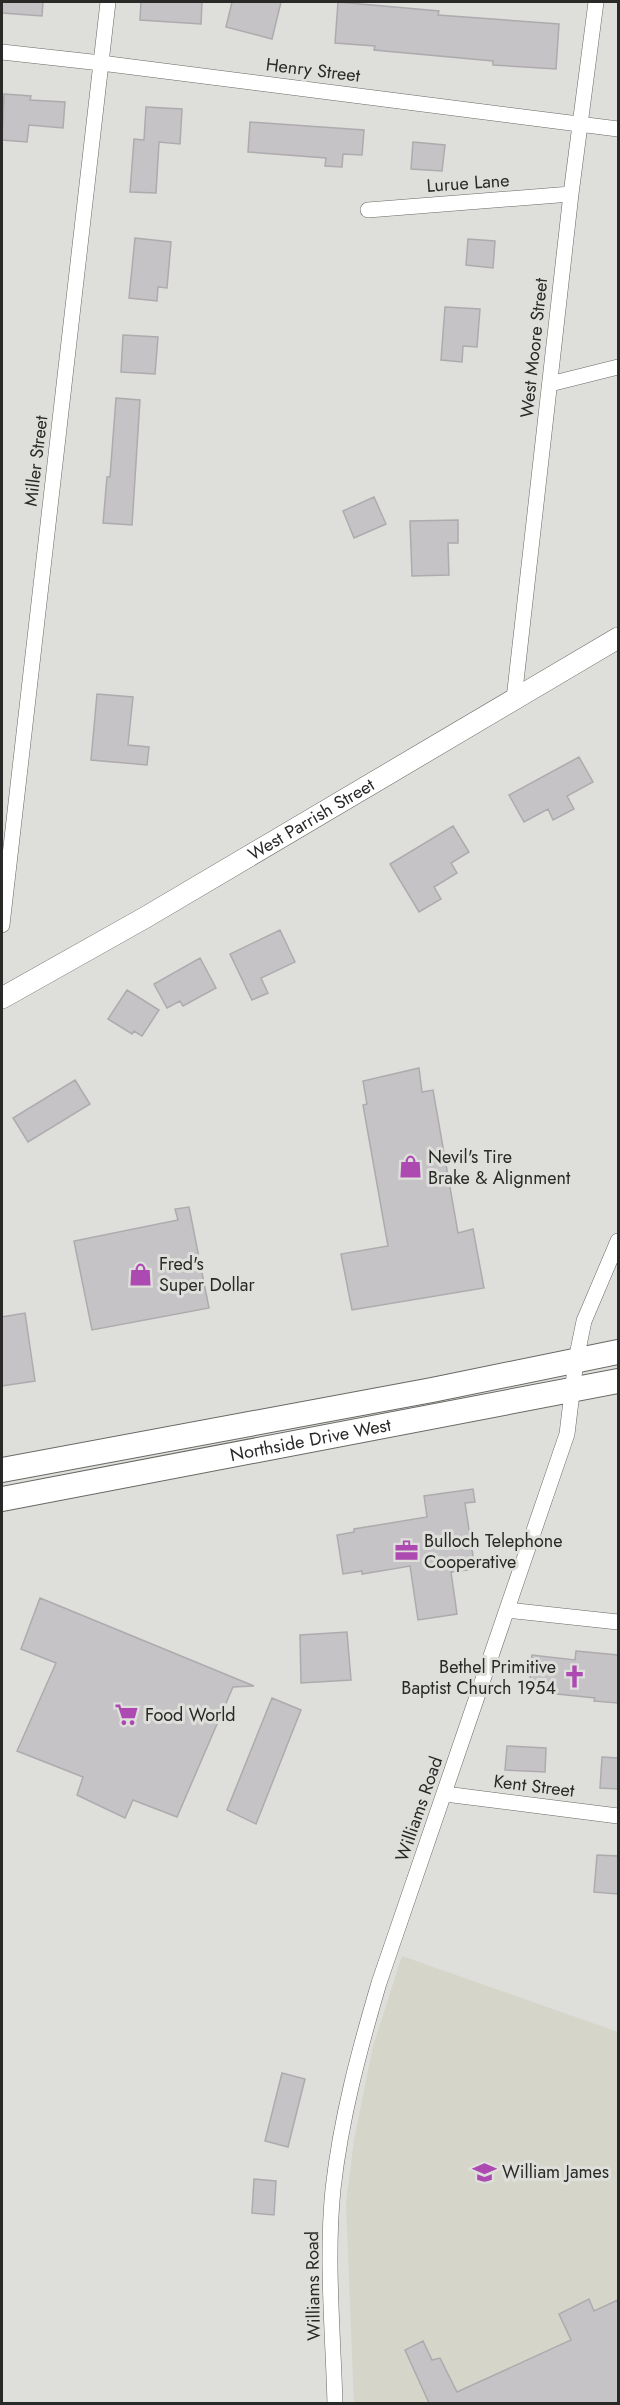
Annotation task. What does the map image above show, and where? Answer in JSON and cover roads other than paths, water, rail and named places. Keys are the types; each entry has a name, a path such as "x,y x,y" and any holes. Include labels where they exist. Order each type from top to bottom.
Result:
{"main road":[{"name":"Northside Drive West","path":"2,1470 432,1390 618,1352"},
{"name":"Northside Drive West","path":"2,1499 618,1381"}],"street":[{"name":"Miller Street","path":"2,925 108,2"},
{"name":"West Moore Street","path":"514,699 571,194 596,2"},
{"name":"Henry Street","path":"2,52 618,129"},
{"name":"Lurue Lane","path":"368,210 571,194"},
{"path":"550,384 618,367"},
{"name":"West Parrish Street","path":"2,998 146,917 618,638"},
{"name":"Williams Road","path":"335,2403 330,2253 333,2189 356,2061 378,1989 567,1434 576,1360 584,1321 618,1241"},
{"path":"507,1610 618,1622"},
{"name":"Kent Street","path":"445,1794 618,1816"}],"place":[{"name":"Nevil's Tire Brake & Alignment","path":"410,1167"},
{"name":"Fred's Super Dollar","path":"141,1274"},
{"name":"Bulloch Telephone Cooperative","path":"406,1551"},
{"name":"Bethel Primitive Baptist Church 1954","path":"574,1677"},
{"name":"Food World","path":"127,1715"},
{"name":"William James","path":"484,2172"}]}
